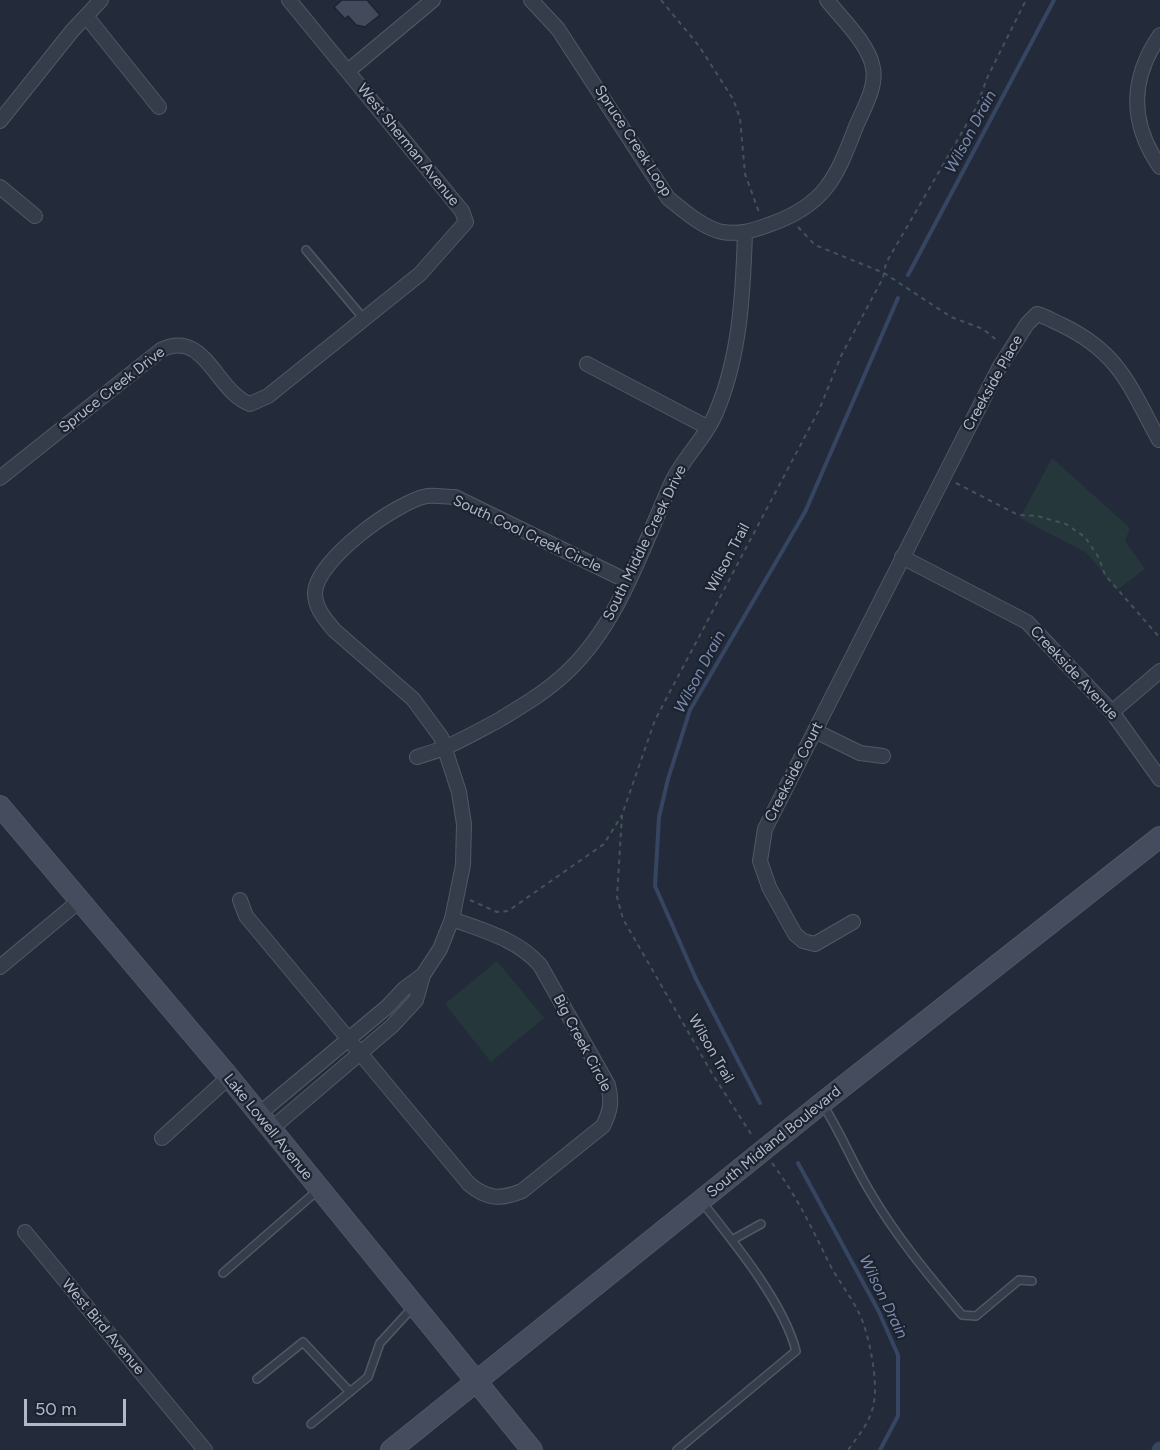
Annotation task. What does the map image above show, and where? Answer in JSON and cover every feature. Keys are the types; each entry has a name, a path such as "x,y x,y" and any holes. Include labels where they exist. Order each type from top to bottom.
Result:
{"main road":[{"name":"Lake Lowell Avenue","path":"0,806 78,902 229,1077 318,1190 532,1450"},
{"name":"South Midland Boulevard","path":"391,1450 474,1380 1160,837"}],"street":[{"path":"0,121 100,0"},
{"path":"289,0 348,71 433,0"},
{"name":"Spruce Creek Loop","path":"531,0 558,29 668,198 691,216 721,231 745,233 792,216 817,200 836,175 871,89 873,65 862,45 827,0"},
{"path":"86,16 159,107"},
{"path":"1160,35 1148,52 1138,78 1136,103 1141,130 1149,151 1160,167"},
{"name":"West Sherman Avenue","path":"348,71 462,211 466,222 420,274 364,319"},
{"path":"0,187 35,216"},
{"name":"South Middle Creek Drive","path":"417,757 446,749 530,702 567,673 600,633 627,581 673,479 707,428 728,383 742,307 745,233"},
{"name":"Creekside Place","path":"872,618 999,368 1027,324 1037,314 1048,317 1094,341 1115,362 1159,440"},
{"name":"Spruce Creek Drive","path":"0,478 161,350 173,344 192,347 238,400 250,404 268,396 364,319"},
{"path":"587,364 707,428"},
{"name":"South Cool Creek Circle","path":"446,749 428,717 413,699 334,630 316,604 317,580 337,555 388,515 415,500 429,496 455,497 627,581"},
{"name":"Creekside Avenue","path":"902,557 1027,622 1112,712 1160,779"},
{"name":"Creekside Court","path":"853,922 824,941 809,944 803,941 795,934 769,887 760,861 765,829 872,618"},
{"path":"1112,712 1160,671"},
{"path":"815,731 860,753 883,756"},
{"path":"265,1122 361,1053 416,1000 423,975 440,949 459,894 464,824 459,792 446,749"},
{"path":"240,900 246,916 350,1039"},
{"path":"0,967 78,902"},
{"name":"Big Creek Circle","path":"350,1039 469,1184 482,1195 496,1198 522,1191 603,1126 610,1112 611,1100 608,1085 540,965 528,951 514,942 452,919"},
{"path":"265,1122 350,1039 404,989 423,975"},
{"path":"162,1138 229,1077"},
{"name":"West Bird Avenue","path":"25,1232 205,1450"}],"lane":[{"path":"306,250 364,319"},
{"path":"822,1103 842,1135 869,1191 921,1266 962,1315 975,1316 1018,1280 1032,1281"},
{"path":"223,1273 318,1190"},
{"path":"677,1450 796,1351 793,1335 746,1256 701,1201"},
{"path":"732,1240 761,1224"},
{"path":"311,1424 368,1377 380,1343 414,1306"},
{"path":"257,1379 303,1342 350,1392"}],"path":[{"path":"661,0 699,46 733,99 740,118 745,174 764,226"},
{"name":"Wilson Trail","path":"751,1134 713,1075 623,919 617,897 616,873 622,814 655,720 819,410 840,356 884,273 886,263 976,108 988,76 1026,0"},
{"path":"792,216 799,228 815,245 884,273 951,317 983,329 1010,351"},
{"path":"944,474 1017,515 1037,516 1066,524 1077,531 1091,544 1105,575 1160,638"},
{"path":"459,894 497,912 508,911 604,844 622,814"},
{"path":"772,1163 794,1191 829,1262 860,1315 867,1341 874,1378 874,1401 867,1424 848,1450"}],"shaded area":[{"path":"1052,458 1130,528 1125,541 1145,569 1117,590 1087,553 1020,518"},
{"path":"497,961 544,1018 491,1062 445,1004"}],"building":[{"path":"342,0 367,0 380,15 365,27 356,25 348,16 345,19 334,7"}],"waterway":[{"name":"Wilson Drain","path":"908,275 1054,0"},
{"name":"Wilson Drain","path":"760,1103 696,979 655,886 659,817 668,779 690,710 805,512 898,298"},
{"name":"Wilson Drain","path":"798,1163 878,1310 898,1355 898,1416 880,1450"}]}
